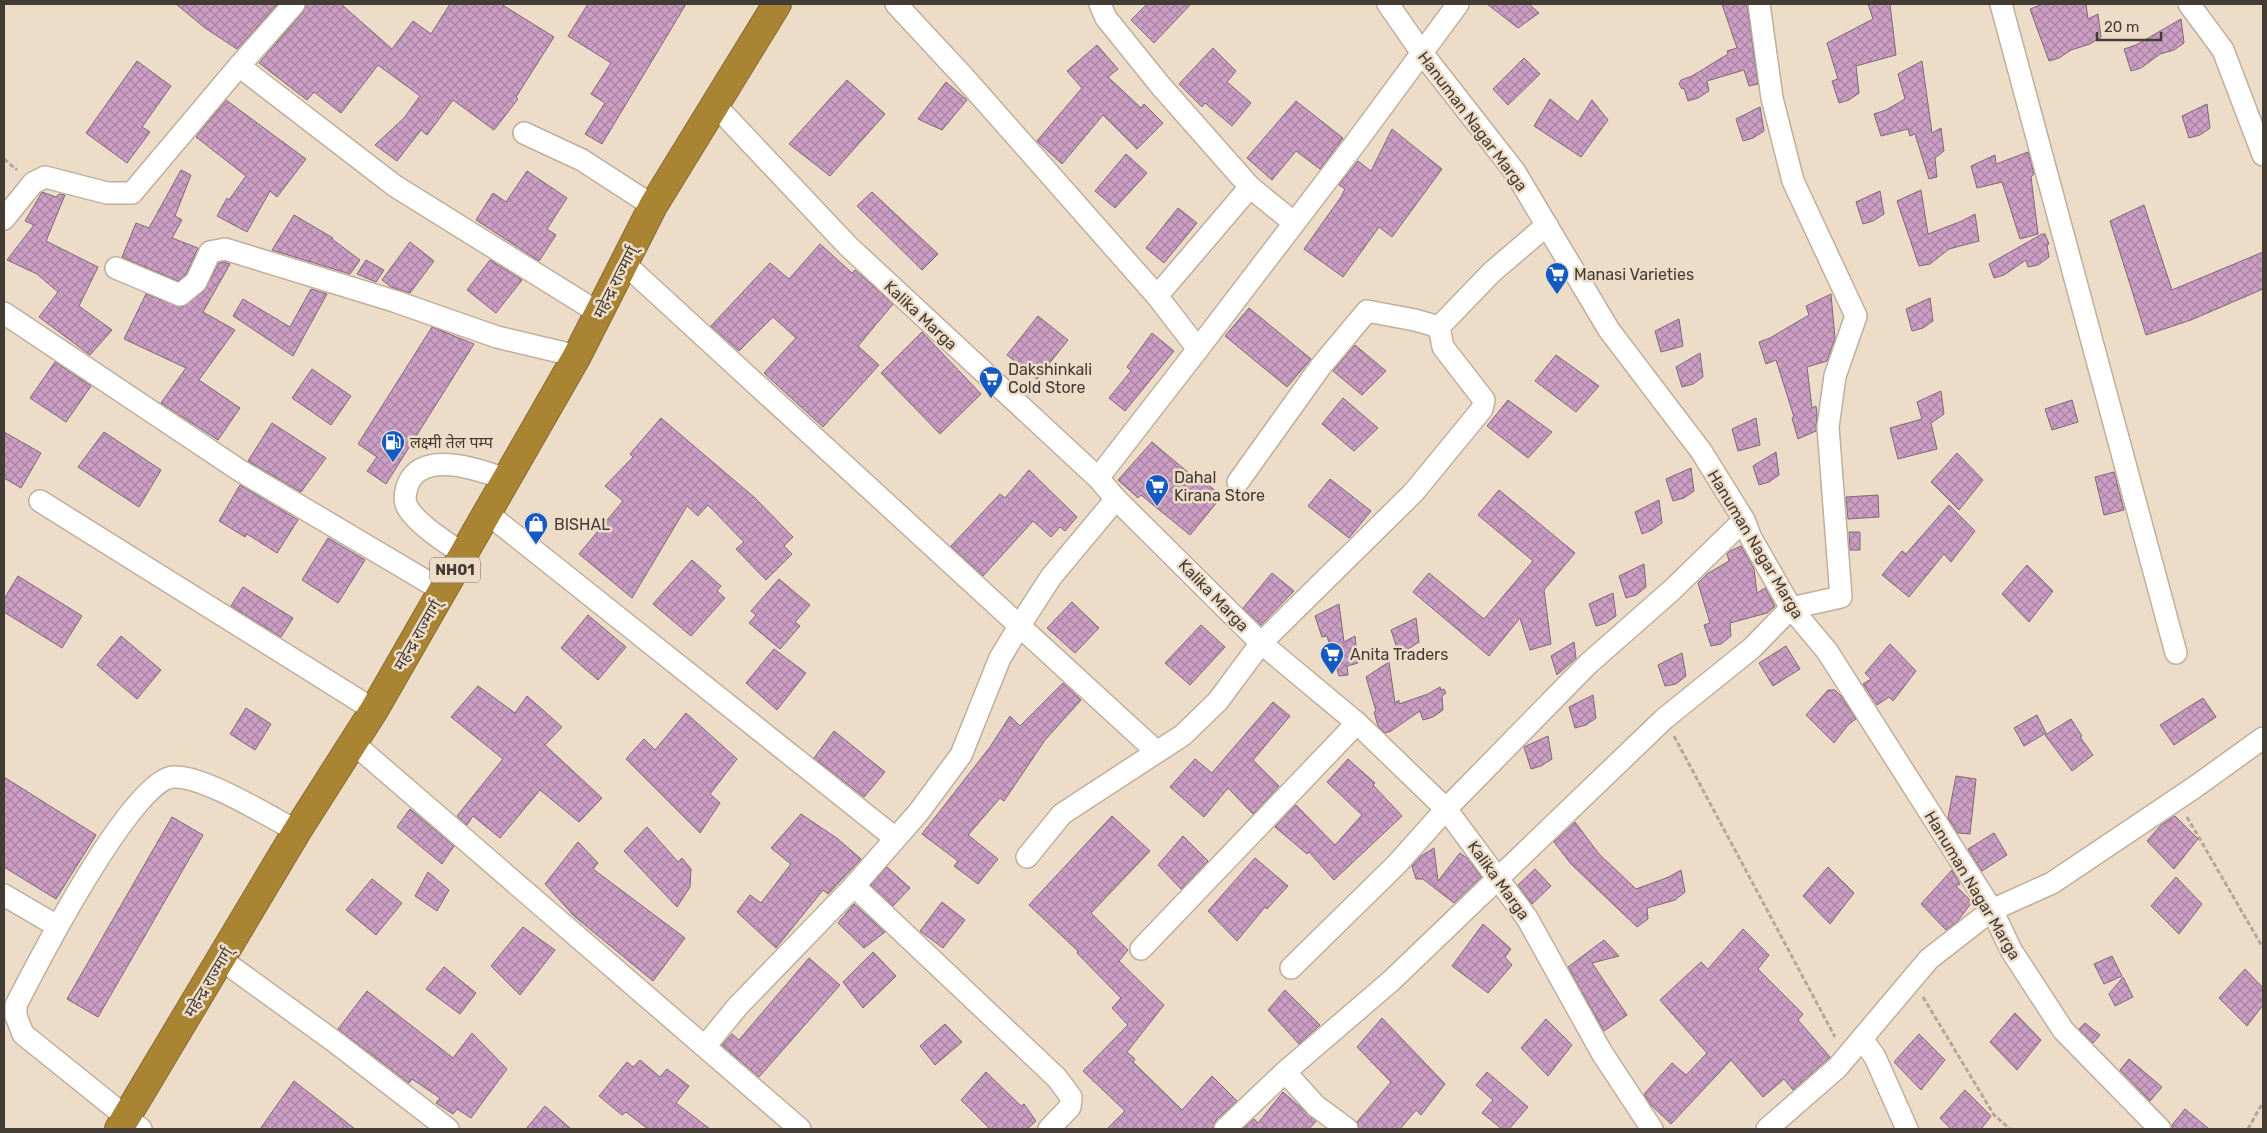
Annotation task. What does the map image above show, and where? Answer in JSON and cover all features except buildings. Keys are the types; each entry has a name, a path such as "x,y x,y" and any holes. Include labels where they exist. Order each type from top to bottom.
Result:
{"highway":[{"name":"महेन्द्र राज्मार्ग्","path":"129,1126 297,831 374,710 577,356 653,206 777,4"}],"street":[{"path":"4,219 34,183 45,177 107,193 132,193 294,4"},
{"path":"896,4 962,75 1158,296 1198,349"},
{"path":"1100,4 1106,18 1160,85 1250,187 1293,222"},
{"name":"Hanuman Nagar Marga","path":"1388,4 1422,53 1515,172 1609,330 1701,451 1744,520 1751,538 1791,608 1827,651 1992,910 2011,950 2064,1030 2160,1129"},
{"path":"1098,478 1354,145 1458,4"},
{"path":"1225,1129 1285,1072 1391,981 1664,719 1752,648 1791,608 1841,597 1828,427 1834,376 1856,316 1793,181 1772,98 1759,4"},
{"path":"2001,4 2176,653"},
{"path":"2189,4 2223,50 2263,155"},
{"path":"239,66 395,186 598,313"},
{"name":"Kalika Marga","path":"716,106 848,246 1098,478 1116,499 1261,643 1357,723 1446,809 1527,918 1602,1053 1652,1129"},
{"path":"524,133 582,160 653,206"},
{"path":"1158,296 1250,187"},
{"path":"1439,328 1492,272 1547,225"},
{"path":"116,268 180,295 196,282 210,252 225,249 394,301 497,337 577,356"},
{"path":"624,263 1157,752"},
{"path":"1238,482 1320,366 1367,311 1415,320 1439,328"},
{"path":"4,313 239,470 443,591"},
{"path":"1027,857 1062,814 1183,735 1218,701 1261,643 1414,492 1482,408 1484,400 1443,347 1439,328"},
{"path":"464,554 432,532 409,509 405,503 406,487 412,476 433,466 443,465 473,467 505,479"},
{"path":"706,1045 738,1006 854,886 918,813 961,755 1000,658 1020,625 1051,577 1116,499"},
{"path":"40,501 374,710"},
{"path":"487,513 895,838"},
{"path":"1291,968 1397,864 1446,809 1588,664 1672,590 1744,520"},
{"path":"1141,949 1357,723"},
{"path":"1767,1129 1837,1068 1929,959 1992,910 2052,883 2177,800 2263,738"},
{"path":"352,742 706,1045 800,1129"},
{"path":"129,1126 23,1034 16,1016 16,1005 57,926 95,864 133,809 160,780 182,777 215,789 297,831"},
{"path":"854,886 1057,1078 1072,1097 1070,1107 1049,1129"},
{"path":"4,895 57,926"},
{"path":"222,960 335,1042 436,1126"},
{"path":"1862,1038 1875,1057 1907,1129"},
{"path":"1285,1072 1316,1106 1347,1129"}],"path":[{"path":"1664,719 1845,1058"},
{"path":"2177,800 2263,948"},
{"path":"1912,979 1994,1115 2010,1129"},
{"path":"2248,1129 2263,1102"}],"place":[{"name":"Manasi Varieties","path":"1557,295"},
{"name":"Dakshinkali Cold Store","path":"991,399"},
{"name":"लक्ष्मी तेल पम्प","path":"393,463"},
{"name":"Dahal Kirana Store","path":"1157,507"},
{"name":"BISHAL","path":"536,545"},
{"name":"Anita Traders","path":"1332,675"}]}
